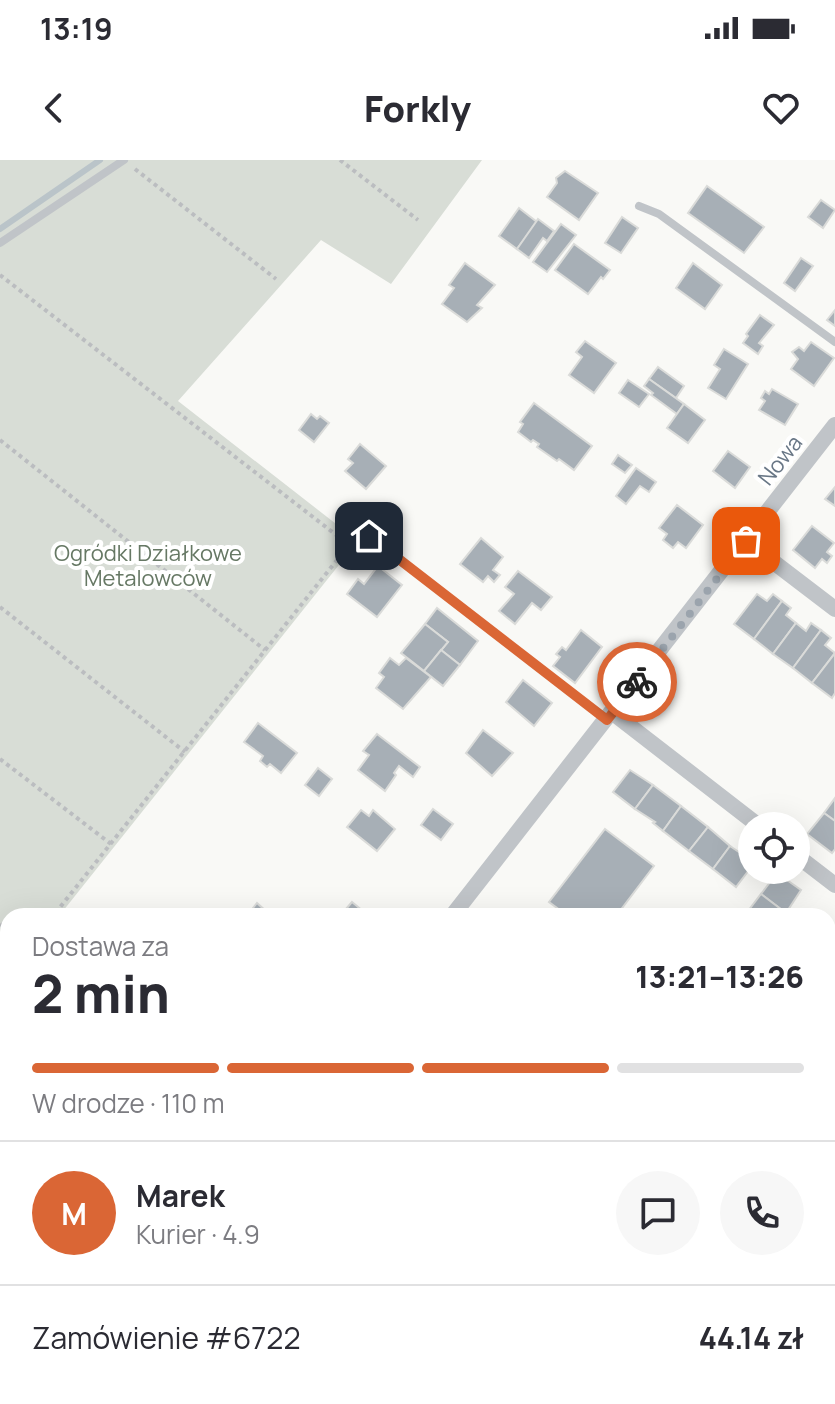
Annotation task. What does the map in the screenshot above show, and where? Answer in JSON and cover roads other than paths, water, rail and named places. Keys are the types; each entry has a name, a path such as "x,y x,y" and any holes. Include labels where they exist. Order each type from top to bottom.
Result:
{"street":[{"name":"Nowa","path":"458,908 835,425"},
{"path":"746,541 835,609"},
{"path":"610,716 740,812"},
{"path":"810,866 835,885"}],"lane":[{"path":"0,243 124,160"},
{"path":"639,206 659,214 835,342"},
{"path":"369,536 610,716"}],"waterway":[{"path":"0,229 100,160"}],"park label":[{"name":"Ogródki Działkowe Metalowców","path":"148,566"}]}
